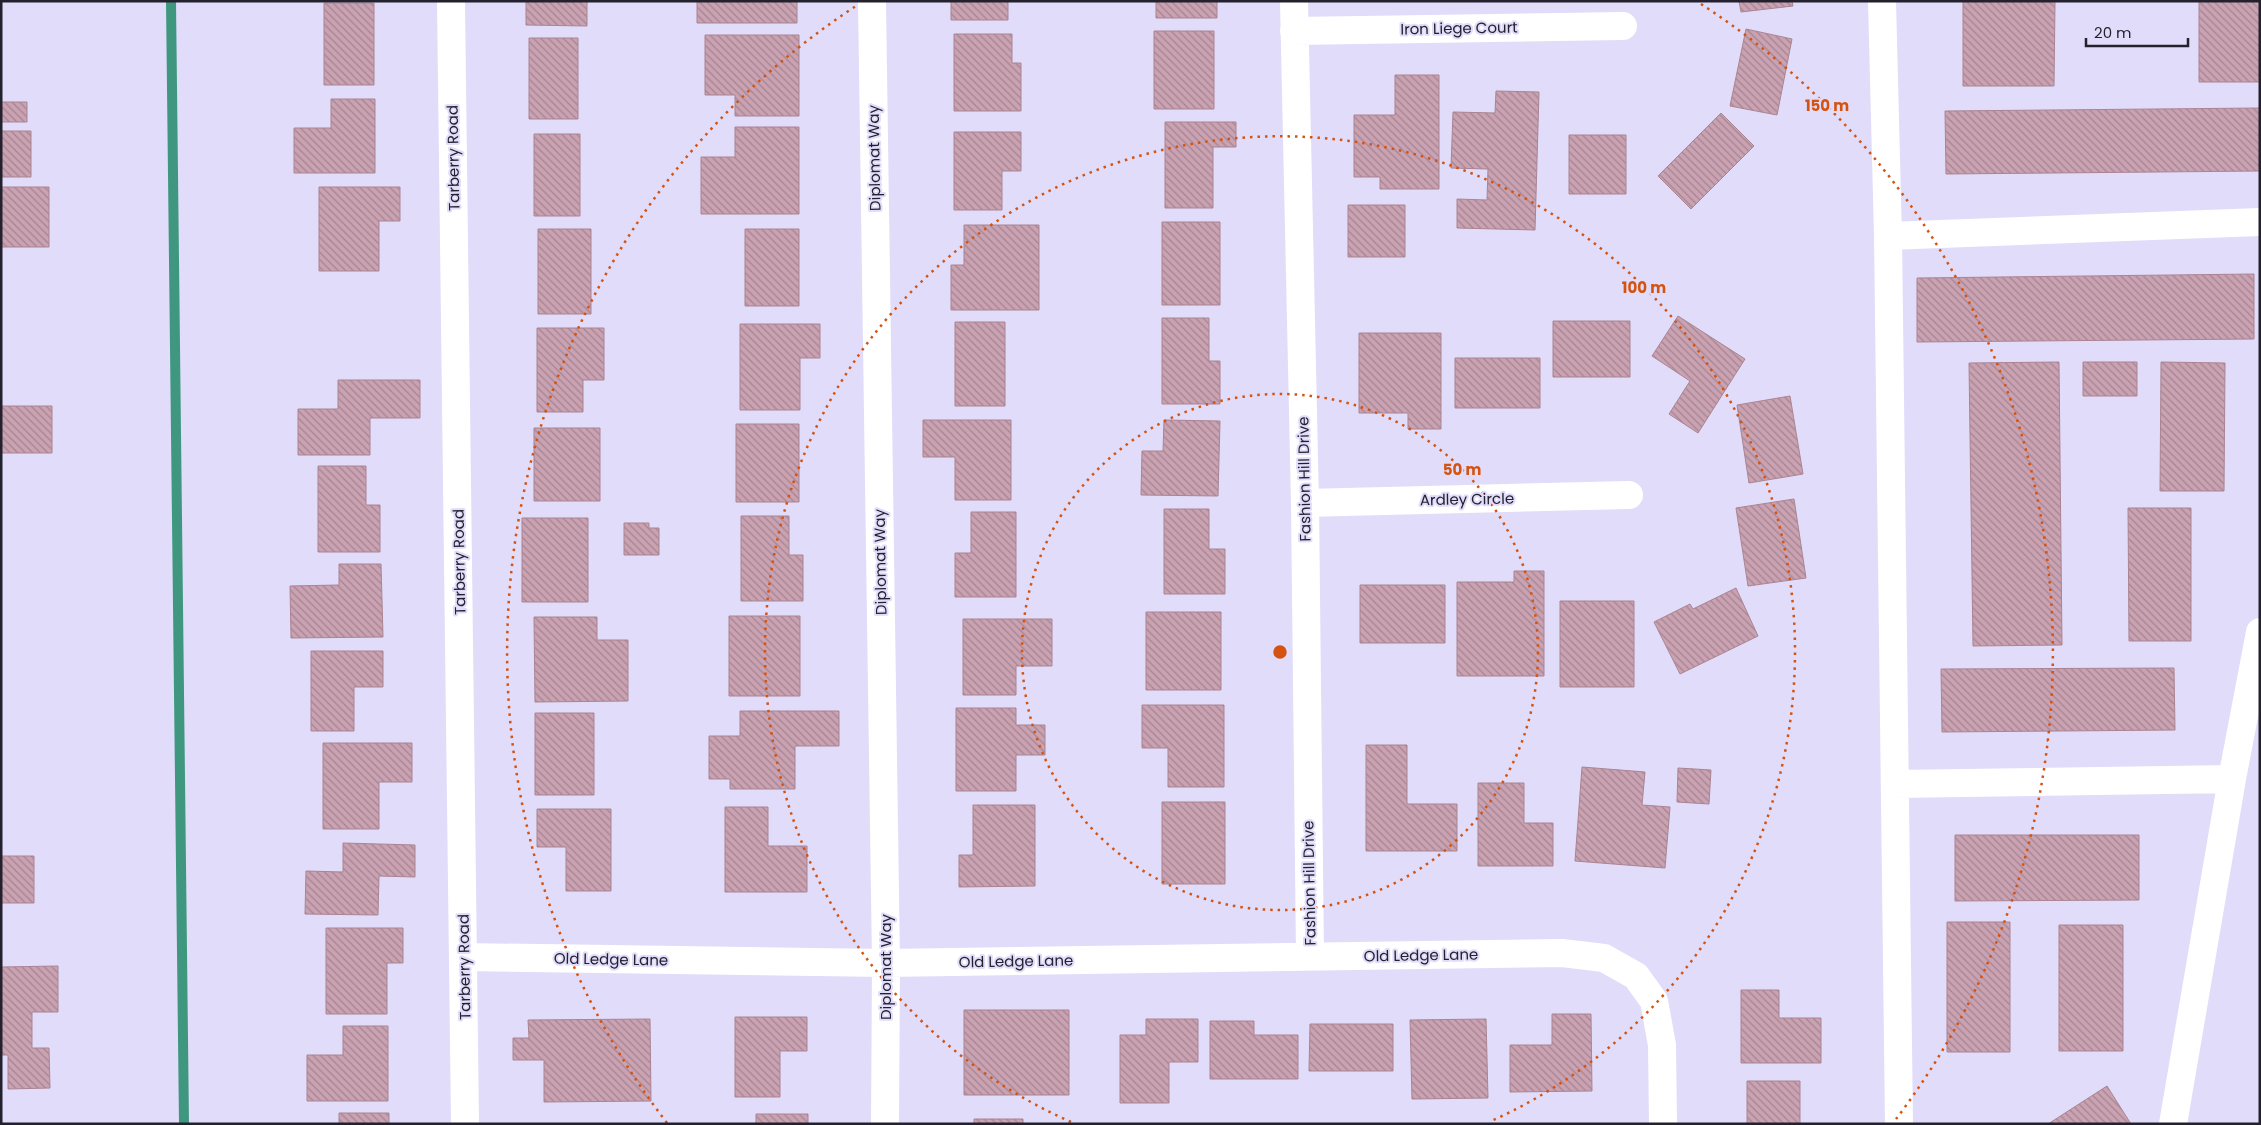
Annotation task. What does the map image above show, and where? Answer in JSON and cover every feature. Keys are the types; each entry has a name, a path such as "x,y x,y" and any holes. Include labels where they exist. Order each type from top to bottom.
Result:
{"street":[{"name":"Tarberry Road","path":"451,1 465,1124"},
{"name":"Diplomat Way","path":"872,1 886,963 885,1124"},
{"name":"Fashion Hill Drive","path":"1294,1 1305,503 1310,956"},
{"path":"1882,1 1888,236 1899,1124"},
{"name":"Iron Liege Court","path":"1294,31 1623,26"},
{"path":"1888,236 2260,222"},
{"name":"Ardley Circle","path":"1305,503 1629,495"},
{"path":"2173,1124 2232,779 2256,677 2260,632"},
{"path":"1895,784 2232,779"},
{"name":"Old Ledge Lane","path":"464,957 886,963 1568,954 1604,958 1636,976 1654,1001 1662,1044 1663,1124"}],"building":[{"path":"526,1 587,1 587,26 526,25"},
{"path":"697,1 797,1 797,23 697,23"},
{"path":"951,1 1008,1 1008,20 951,20"},
{"path":"1156,1 1217,1 1217,18 1156,18"},
{"path":"1739,1 1792,1 1793,6 1741,12"},
{"path":"1963,1 2055,1 2054,86 1963,86"},
{"path":"2199,1 2260,1 2260,82 2199,82"},
{"path":"324,3 374,3 374,85 324,85"},
{"path":"1746,29 1792,39 1777,115 1730,106"},
{"path":"1154,31 1214,31 1214,109 1154,109"},
{"path":"954,34 1012,34 1012,63 1021,63 1021,111 954,111"},
{"path":"705,35 799,35 799,116 735,116 735,95 705,95"},
{"path":"529,38 578,38 578,119 529,119"},
{"path":"1395,75 1439,75 1439,189 1380,189 1380,177 1354,177 1354,115 1395,115"},
{"path":"1496,91 1539,92 1535,230 1457,228 1457,199 1487,200 1488,169 1451,168 1453,112 1495,113"},
{"path":"331,99 375,99 375,173 294,173 294,128 331,128"},
{"path":"1,102 27,102 27,122 1,122"},
{"path":"2260,108 2260,171 1946,174 1945,111"},
{"path":"1721,113 1754,146 1691,209 1658,176"},
{"path":"1165,122 1236,122 1236,147 1213,147 1213,208 1165,208"},
{"path":"735,127 799,127 799,214 701,214 701,157 735,157"},
{"path":"1,131 31,131 31,177 1,177"},
{"path":"954,132 1021,132 1021,171 1002,171 1002,210 954,210"},
{"path":"534,134 580,134 580,216 534,216"},
{"path":"1569,135 1626,135 1626,194 1569,194"},
{"path":"1,187 49,187 49,247 1,247"},
{"path":"319,187 400,187 400,221 379,221 379,271 319,271"},
{"path":"1348,205 1405,205 1405,257 1348,257"},
{"path":"1162,222 1220,222 1220,305 1162,305"},
{"path":"964,225 1039,225 1039,310 951,310 951,265 964,265"},
{"path":"538,229 591,229 591,314 538,314"},
{"path":"745,229 799,229 799,306 745,306"},
{"path":"2254,274 2254,339 1917,342 1917,278"},
{"path":"1678,316 1745,359 1698,433 1669,414 1690,381 1652,356"},
{"path":"1162,318 1209,318 1209,361 1220,361 1220,404 1162,404"},
{"path":"1553,321 1630,321 1630,377 1553,377"},
{"path":"955,322 1005,322 1005,406 955,406"},
{"path":"740,324 820,324 820,358 800,358 800,410 740,410"},
{"path":"537,328 604,328 604,380 583,380 583,412 537,412"},
{"path":"1359,333 1441,333 1441,429 1408,429 1408,413 1359,413"},
{"path":"1455,358 1540,358 1540,408 1455,408"},
{"path":"2059,362 2062,645 1973,646 1969,363"},
{"path":"2083,362 2137,362 2137,396 2083,396"},
{"path":"2161,362 2225,363 2224,491 2160,491"},
{"path":"338,380 420,380 420,418 370,418 370,455 298,455 298,409 338,409"},
{"path":"1790,396 1803,474 1749,483 1737,405"},
{"path":"1,406 52,406 52,453 1,453"},
{"path":"923,420 1011,420 1011,500 955,500 955,457 923,457"},
{"path":"1164,420 1220,421 1218,496 1141,495 1142,451 1163,451"},
{"path":"736,424 799,424 799,502 736,502"},
{"path":"534,428 600,428 600,501 534,501"},
{"path":"318,466 366,466 366,505 380,505 380,552 318,552"},
{"path":"1794,499 1806,578 1748,586 1736,508"},
{"path":"2128,508 2191,508 2191,641 2129,641"},
{"path":"1164,509 1209,509 1209,549 1225,549 1225,594 1164,594"},
{"path":"971,512 1016,512 1016,597 955,597 955,553 971,553"},
{"path":"741,516 789,516 789,555 803,555 803,601 741,601"},
{"path":"522,518 588,518 588,602 522,602"},
{"path":"624,523 649,523 649,528 659,528 659,555 624,555"},
{"path":"339,564 381,564 383,637 291,638 290,586 339,585"},
{"path":"1514,571 1544,571 1544,676 1457,676 1457,582 1514,582"},
{"path":"1360,585 1445,585 1445,643 1360,643"},
{"path":"1736,588 1758,636 1680,674 1654,622 1690,604 1693,609"},
{"path":"1560,601 1634,601 1634,687 1560,687"},
{"path":"1146,612 1221,612 1221,690 1146,690"},
{"path":"729,616 800,616 800,696 729,696"},
{"path":"534,617 597,617 597,640 628,640 628,701 535,702"},
{"path":"963,619 1052,619 1052,666 1016,666 1016,695 963,695"},
{"path":"311,651 383,651 383,687 354,687 354,731 311,731"},
{"path":"2174,668 2175,730 1942,732 1941,669"},
{"path":"1142,705 1224,705 1224,787 1168,787 1168,748 1142,748"},
{"path":"956,708 1016,708 1016,725 1045,725 1045,755 1016,755 1016,791 956,791"},
{"path":"740,711 839,711 839,746 795,746 795,789 730,789 730,779 709,779 709,736 740,736"},
{"path":"535,713 594,713 594,795 535,795"},
{"path":"323,743 412,743 412,782 379,782 379,829 323,829"},
{"path":"1366,745 1407,745 1407,804 1457,804 1457,851 1366,851"},
{"path":"1582,767 1645,772 1642,805 1670,807 1665,868 1575,861"},
{"path":"1678,768 1711,770 1709,804 1677,802"},
{"path":"1478,783 1524,783 1524,823 1553,823 1553,866 1478,866"},
{"path":"1162,802 1225,802 1225,884 1162,884"},
{"path":"973,805 1035,805 1035,886 959,887 959,855 973,855"},
{"path":"725,807 768,807 768,846 807,846 807,892 725,892"},
{"path":"537,809 611,809 611,891 566,891 566,847 537,847"},
{"path":"1955,835 2139,835 2139,900 1955,901"},
{"path":"343,843 415,845 415,877 379,876 378,915 305,914 306,871 343,872"},
{"path":"1,856 34,856 34,903 1,903"},
{"path":"1947,922 2010,922 2010,1052 1947,1052"},
{"path":"2059,925 2123,925 2123,1051 2059,1051"},
{"path":"326,928 403,928 403,963 387,963 387,1014 326,1014"},
{"path":"58,966 58,1012 32,1012 32,1048 49,1048 50,1088 8,1089 8,1055 1,1055 1,967"},
{"path":"1741,990 1779,990 1779,1018 1821,1018 1821,1063 1741,1063"},
{"path":"964,1010 1069,1010 1069,1095 964,1095"},
{"path":"1552,1014 1591,1014 1592,1091 1510,1092 1510,1045 1552,1045"},
{"path":"735,1017 807,1017 807,1051 780,1051 780,1097 735,1097"},
{"path":"650,1019 651,1101 544,1102 544,1060 513,1060 513,1038 529,1038 528,1020"},
{"path":"1146,1019 1198,1019 1198,1062 1169,1062 1169,1103 1120,1103 1120,1035 1146,1035"},
{"path":"1486,1019 1488,1098 1412,1099 1410,1020"},
{"path":"1210,1021 1254,1021 1254,1035 1298,1035 1298,1079 1210,1079"},
{"path":"1310,1024 1393,1024 1393,1071 1309,1071"},
{"path":"343,1026 388,1026 388,1101 307,1101 307,1055 343,1055"},
{"path":"1747,1081 1800,1081 1800,1124 1747,1124"},
{"path":"2107,1086 2131,1124 2048,1124"},
{"path":"339,1113 389,1113 389,1124 339,1124"},
{"path":"756,1114 808,1114 808,1124 756,1124"},
{"path":"974,1119 1023,1119 1023,1124 974,1124"}],"waterway":[{"path":"171,1 184,1124"}]}
